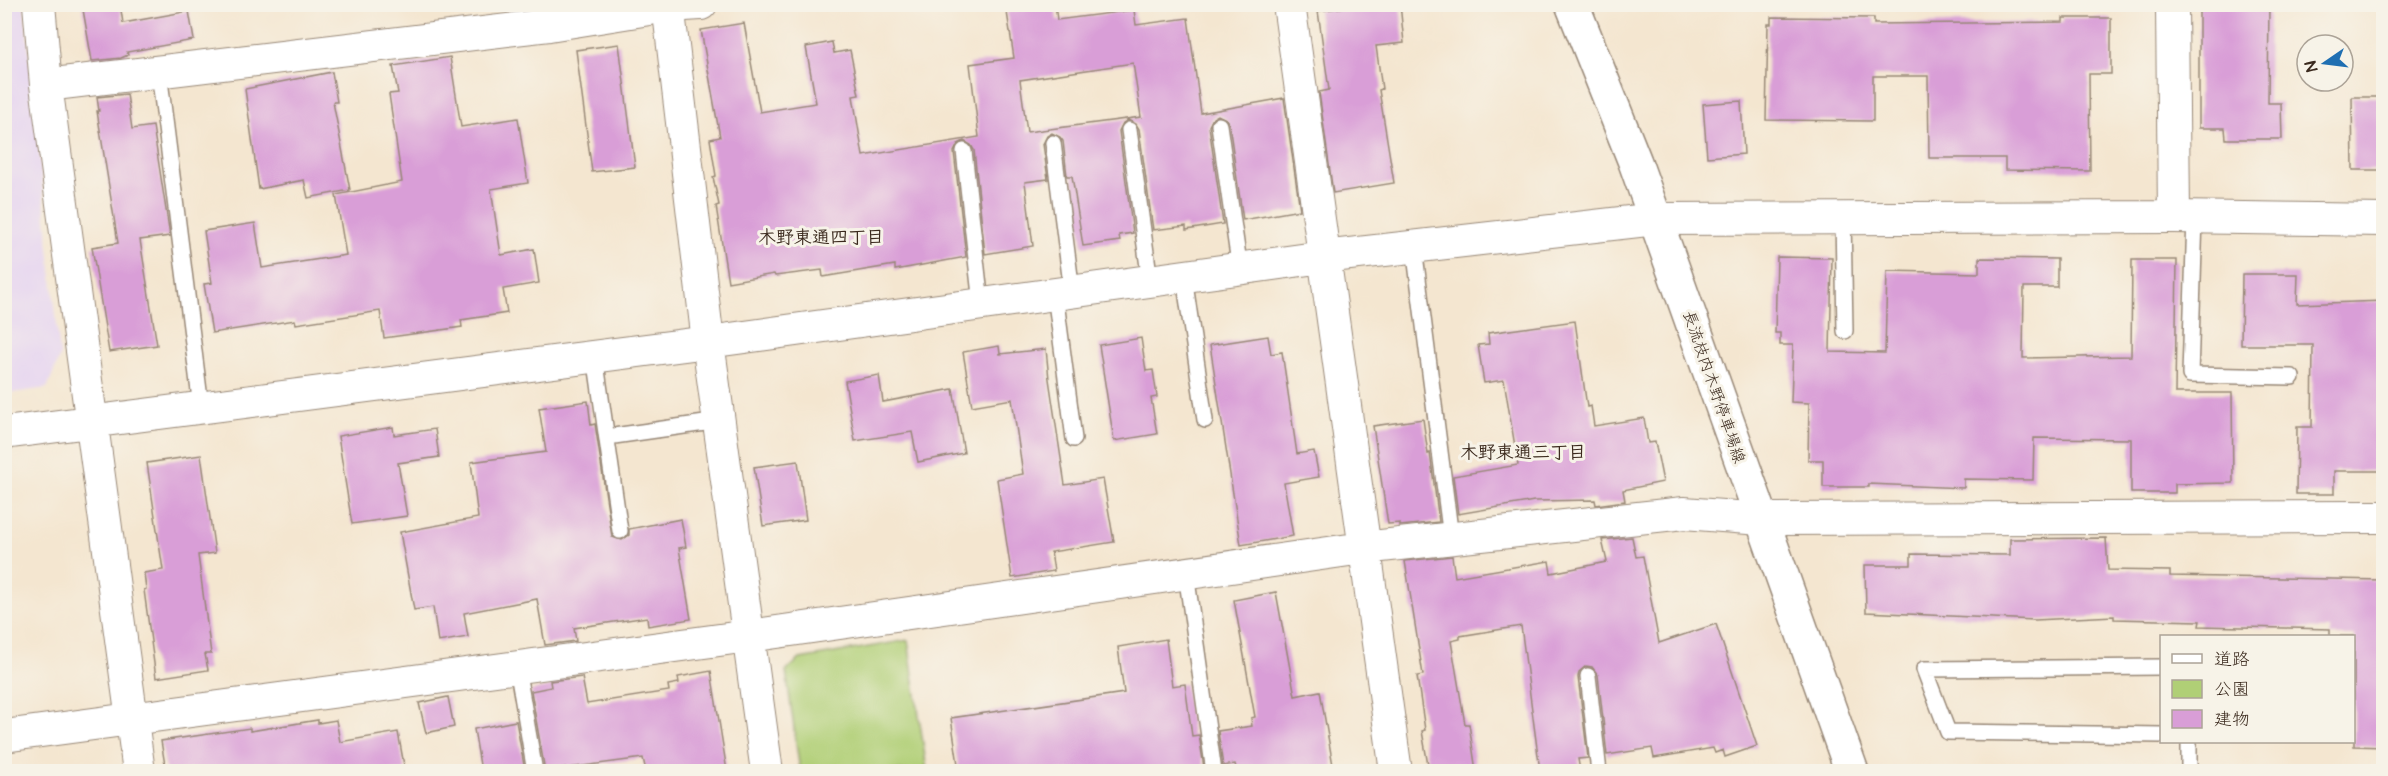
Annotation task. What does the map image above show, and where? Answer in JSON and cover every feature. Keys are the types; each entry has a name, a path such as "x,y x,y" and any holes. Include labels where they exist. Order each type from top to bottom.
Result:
{"main road":[{"name":"長流枝内木野停車場線","path":"1572,4 1656,219 1852,771"}],"street":[{"path":"39,4 46,85 139,771"},
{"path":"46,85 668,5 701,4"},
{"path":"1289,4 1363,548 1396,771"},
{"path":"2172,4 2185,217"},
{"path":"668,5 708,342 767,771"},
{"path":"4,433 708,342 1323,257 1656,219 2185,217 2384,220"},
{"path":"4,736 749,636 1363,548 1684,513 1761,519 2384,517"}],"lane":[{"path":"159,72 201,407"},
{"path":"1219,125 1240,270"},
{"path":"1129,130 1150,281"},
{"path":"1053,143 1074,439"},
{"path":"964,151 981,304"},
{"path":"1843,217 1845,331"},
{"path":"2185,217 2190,375 2292,377"},
{"path":"1414,247 1451,538"},
{"path":"1184,277 1205,420"},
{"path":"596,356 620,531"},
{"path":"607,437 719,421"},
{"path":"1186,573 1214,771"},
{"path":"517,667 536,771"},
{"path":"2160,667 1924,669 1948,732 2160,735"},
{"path":"1588,676 1599,771"},
{"path":"2188,743 2189,771"}],"shaded area":[{"path":"4,5 24,5 60,356 47,388 5,394"}],"green space":[{"path":"908,640 927,771 800,771 786,671 800,659"}],"building":[{"path":"82,4 120,4 123,23 189,11 194,40 127,52 128,55 121,58 92,61"},
{"path":"1055,4 1057,20 1134,10 1136,25 1188,18 1201,113 1284,98 1300,210 1243,220 1229,124 1226,119 1218,115 1213,118 1209,126 1223,224 1186,230 1186,226 1153,230 1139,129 1136,124 1128,120 1123,123 1119,131 1133,233 1119,235 1120,241 1083,246 1072,176 1067,176 1063,141 1052,133 1047,136 1043,144 1048,179 1025,182 1033,246 985,254 974,150 964,141 958,144 954,152 966,257 895,270 895,265 823,277 822,270 775,276 774,274 728,282 716,206 719,205 713,177 716,176 710,139 720,137 701,30 744,23 760,112 816,103 806,47 832,42 834,53 850,50 859,95 853,96 863,156 979,137 970,64 1014,58 1007,12","holes":["1133,63 1141,117 1027,132 1020,80"]},
{"path":"1366,4 1400,4 1404,43 1376,46 1382,89 1379,90 1394,183 1333,193 1319,92 1329,90 1318,11"},
{"path":"2199,4 2269,4 2268,103 2281,103 2282,139 2226,139 2225,128 2199,128"},
{"path":"1771,17 1874,18 1874,24 2063,22 2063,18 2111,18 2111,74 2089,74 2090,171 2005,170 2005,158 1929,158 1928,76 1873,76 1873,121 1766,120 1768,24 1771,24"},
{"path":"619,44 635,167 592,172 576,50"},
{"path":"450,57 461,127 518,118 528,183 491,189 501,255 534,249 539,283 503,289 507,313 461,320 462,327 384,338 380,311 296,324 295,320 212,333 204,284 212,283 204,231 255,223 262,268 346,255 336,195 402,182 389,94 398,93 393,66"},
{"path":"332,72 337,102 333,102 350,190 308,198 304,180 259,189 245,89"},
{"path":"127,94 132,129 153,126 170,236 140,240 157,345 109,352 92,247 118,243 97,111 99,111 97,97"},
{"path":"2352,97 2384,97 2384,170 2353,170"},
{"path":"1741,101 1744,154 1707,157 1703,104"},
{"path":"1777,257 1832,258 1830,352 1885,353 1887,271 1979,273 1979,258 2057,259 2057,287 2024,287 2023,358 2131,356 2132,260 2177,260 2175,393 2232,393 2233,483 2175,484 2175,493 2131,493 2131,439 2034,438 2033,480 1964,479 1964,488 1869,484 1869,487 1823,487 1823,460 1808,460 1809,403 1791,402 1793,345 1780,345 1780,333 1775,333"},
{"path":"2242,274 2298,274 2297,304 2384,301 2384,471 2334,471 2334,494 2296,494 2297,427 2312,427 2313,345 2241,345"},
{"path":"1575,321 1587,407 1591,406 1594,426 1644,418 1648,443 1655,442 1663,482 1623,490 1625,501 1596,505 1595,500 1534,501 1458,514 1453,476 1518,465 1504,380 1484,383 1478,345 1489,344 1488,333"},
{"path":"1268,336 1271,354 1282,352 1297,454 1314,451 1319,477 1284,483 1293,536 1241,545 1210,345"},
{"path":"1141,338 1146,371 1153,370 1157,397 1151,398 1157,434 1114,441 1099,345"},
{"path":"999,346 1000,354 1046,349 1065,485 1103,479 1114,542 1051,552 1054,571 1012,578 997,479 1023,474 1012,399 972,406 963,352"},
{"path":"879,375 883,402 953,389 964,453 918,462 912,432 855,441 845,381"},
{"path":"588,401 591,425 595,424 612,537 622,540 629,535 629,529 681,519 686,547 679,548 691,619 648,626 647,617 574,628 576,641 545,645 537,599 464,613 468,637 438,642 433,607 414,610 400,532 478,518 471,462 546,452 539,408"},
{"path":"1423,419 1439,522 1400,526 1400,523 1388,524 1373,426"},
{"path":"393,427 394,435 435,429 439,457 398,463 407,516 352,524 338,436"},
{"path":"201,455 215,553 198,555 211,654 205,654 208,670 156,678 144,590 146,589 144,573 163,570 147,463"},
{"path":"798,461 806,520 763,526 754,467"},
{"path":"1632,537 1636,557 1643,556 1659,643 1716,624 1757,746 1725,757 1723,750 1715,753 1713,748 1654,758 1652,748 1607,755 1598,675 1592,667 1586,666 1579,672 1578,677 1588,758 1578,759 1580,771 1540,771 1521,626 1460,636 1460,639 1451,641 1465,724 1469,724 1476,771 1429,771 1422,731 1425,730 1417,676 1423,675 1405,561 1452,556 1455,577 1549,561 1551,573 1607,562 1602,540"},
{"path":"2106,538 2108,570 2170,571 2170,576 2384,580 2384,747 2354,746 2355,635 2330,635 2330,629 2199,626 2200,621 2114,619 2114,616 2035,620 1866,612 1865,565 1911,565 1911,554 2010,555 2010,539"},
{"path":"1276,592 1295,696 1320,691 1334,771 1237,771 1235,764 1223,766 1218,731 1252,726 1251,718 1255,717 1234,600"},
{"path":"1166,639 1172,686 1185,684 1192,736 1199,735 1204,768 1182,771 959,771 951,718 1124,693 1118,647"},
{"path":"711,671 727,771 646,771 643,758 545,771 531,691 551,687 550,681 582,677 587,704 669,691 668,685 679,683 678,677"},
{"path":"448,697 454,727 426,733 419,703"},
{"path":"318,720 318,723 336,720 340,742 398,732 405,771 166,771 161,741 250,728 250,731"},
{"path":"516,721 525,771 481,771 474,729"}],"district":[{"name":"木野東通四丁目","path":"821,237"},
{"name":"木野東通三丁目","path":"1523,452"}]}
